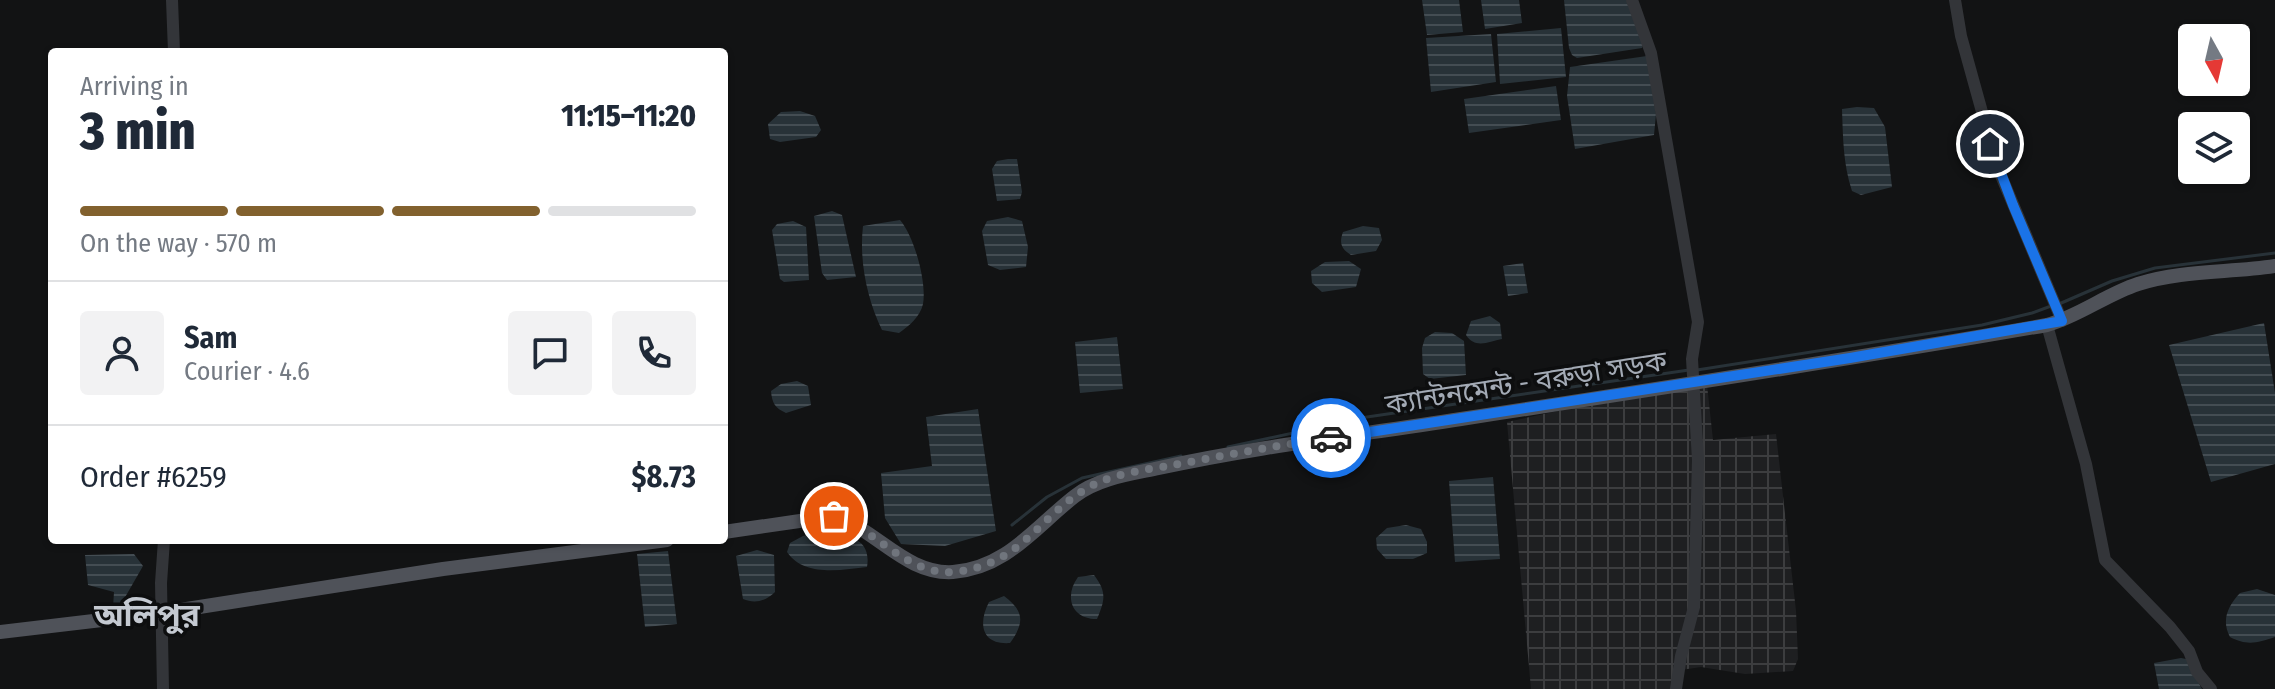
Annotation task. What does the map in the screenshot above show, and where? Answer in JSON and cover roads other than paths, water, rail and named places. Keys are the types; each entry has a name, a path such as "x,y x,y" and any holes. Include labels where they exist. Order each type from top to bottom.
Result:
{"main road":[{"name":"ক্যান্টনমেন্ট - বরুড়া সড়ক","path":"728,531 834,516 850,521 916,566 952,572 995,562 1034,534 1076,495 1100,482 1159,468 1292,443 2055,323 2138,284 2183,275 2275,266"},
{"path":"0,632 161,613 621,544"}],"street":[{"path":"172,0 174,48"},
{"path":"1632,0 1651,53 1698,322 1692,359 1698,460 1694,607 1676,689"},
{"path":"1955,0 1961,36 1997,166 2052,297 2105,560 2170,627 2189,651 2197,672 2211,689"},
{"path":"163,689 161,613 164,544"}],"waterway":[{"path":"2059,304 2112,281 2155,268 2275,253"},
{"path":"1697,370 1982,325 2051,306"},
{"path":"1228,447 1367,417 1689,370"},
{"path":"1012,525 1047,497 1082,478 1181,456"}],"district":[{"name":"অলিপুর","path":"147,615"}]}
